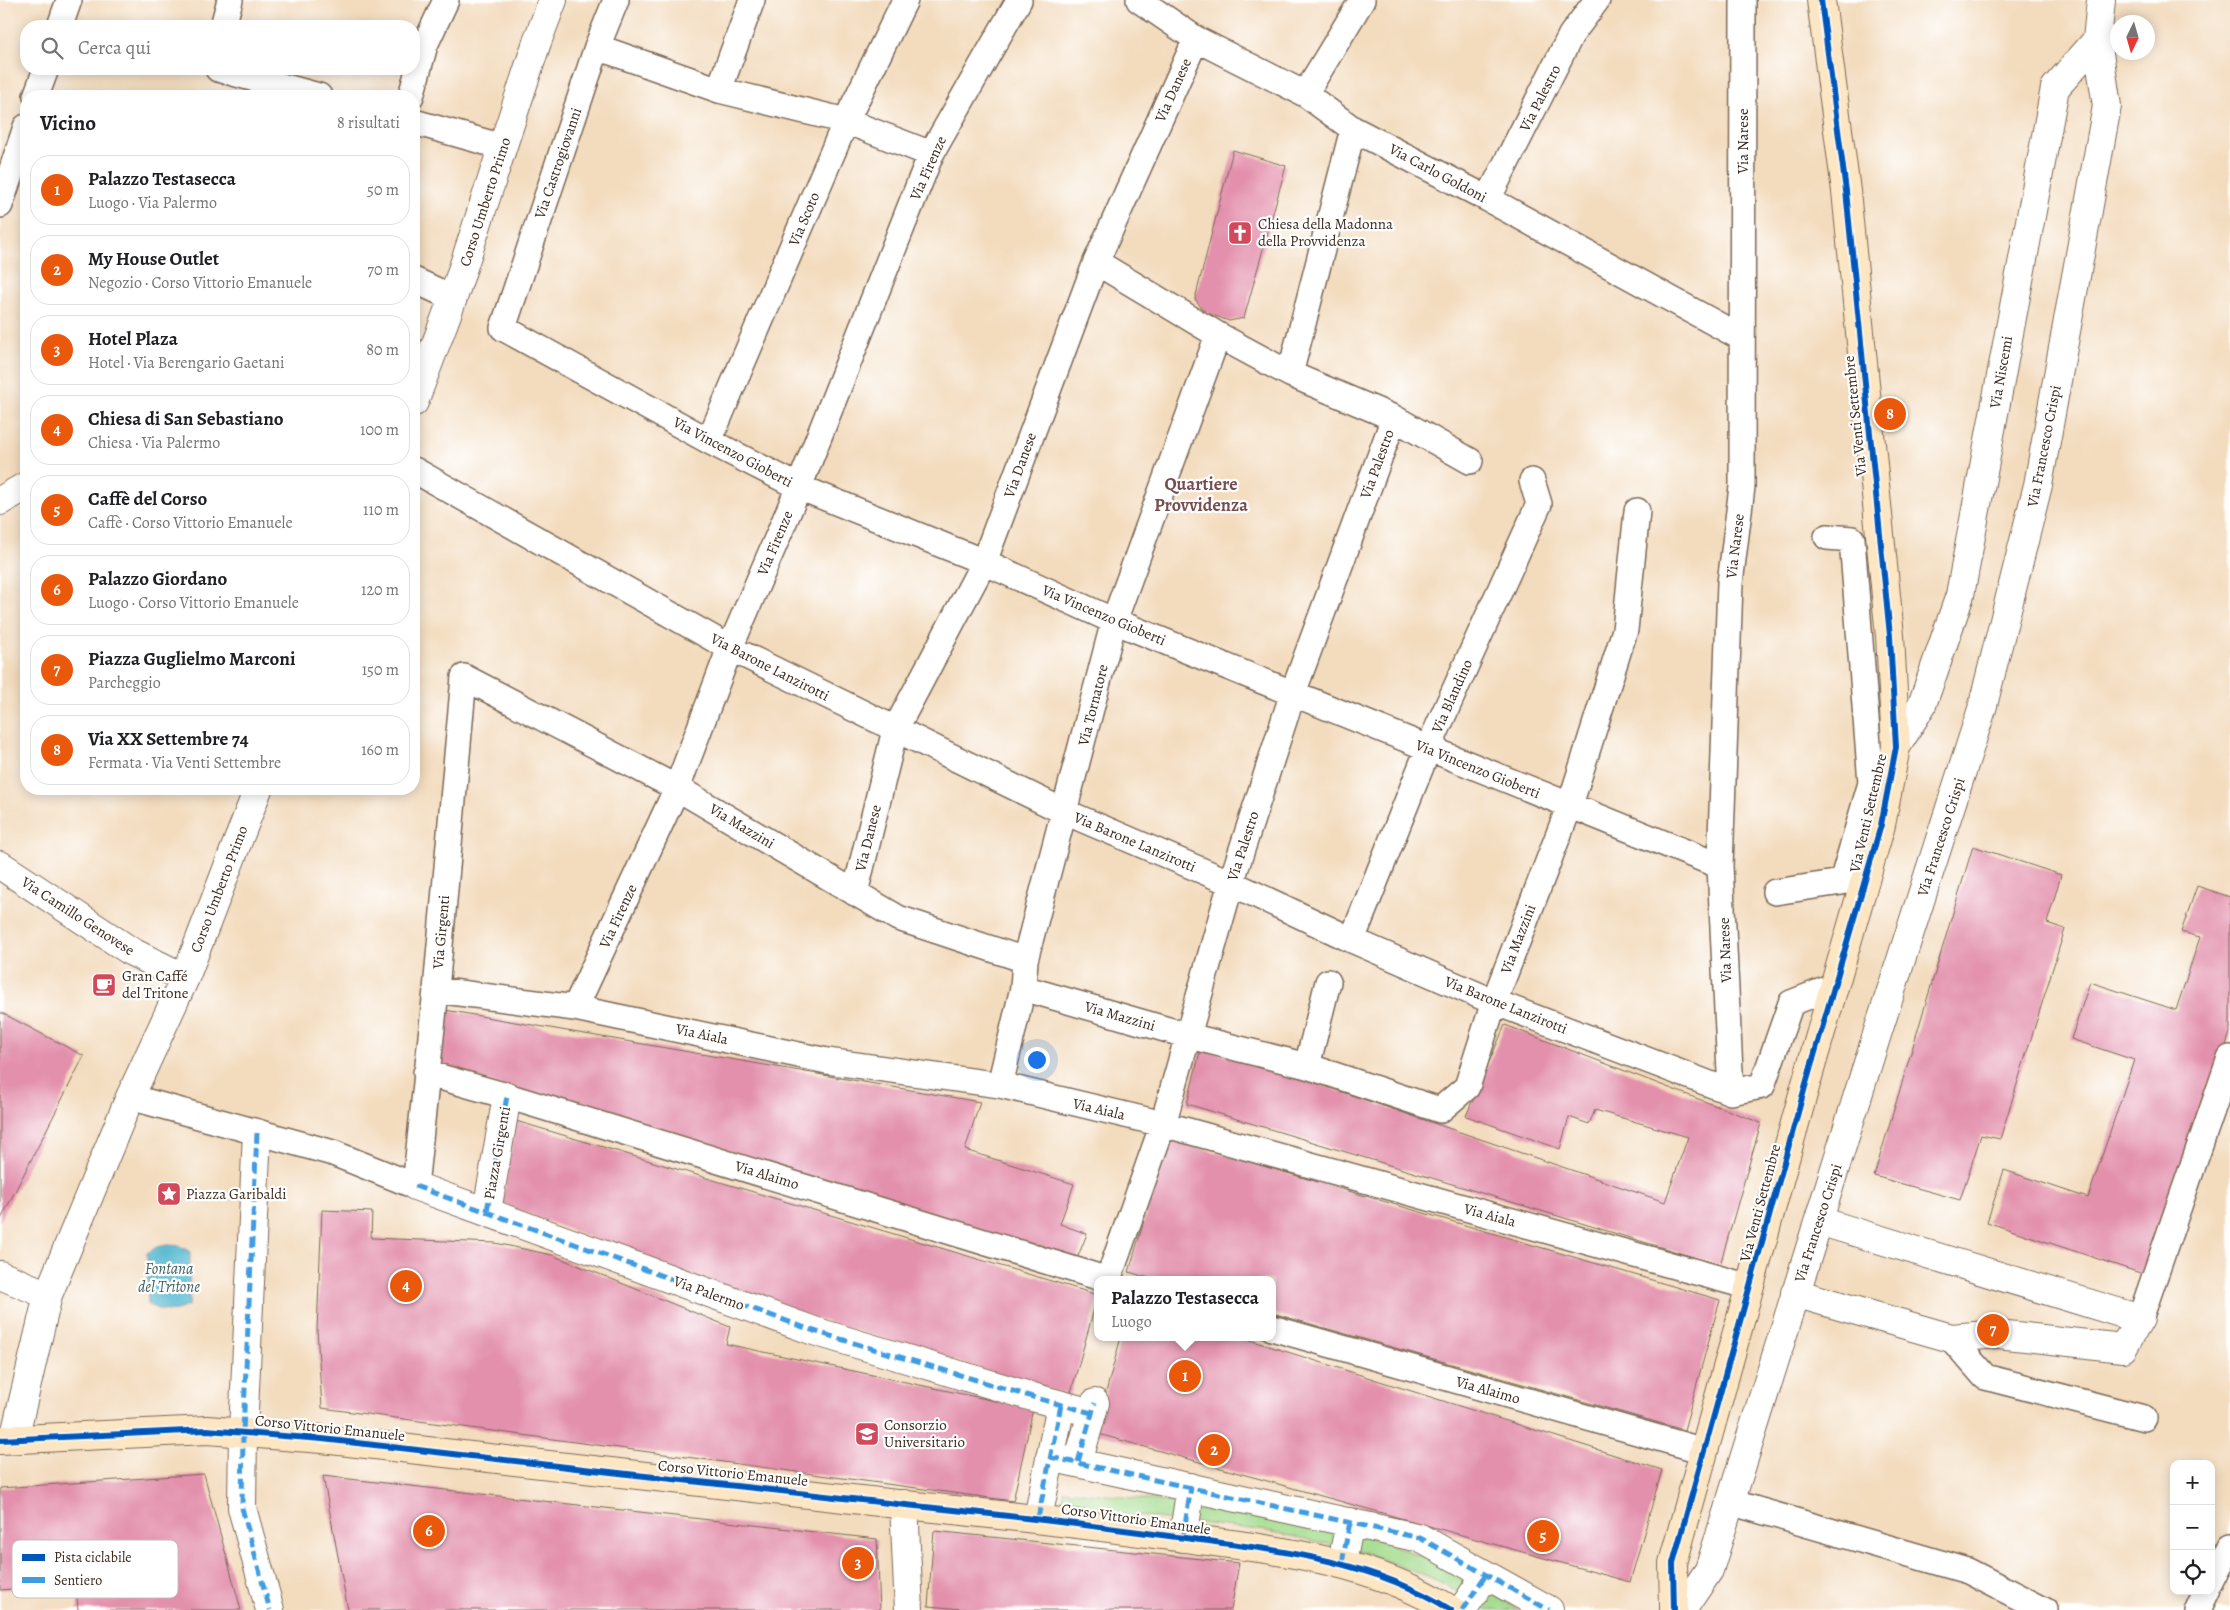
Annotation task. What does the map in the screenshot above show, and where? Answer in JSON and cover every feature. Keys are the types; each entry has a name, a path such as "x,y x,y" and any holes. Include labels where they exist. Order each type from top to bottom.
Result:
{"street":[{"name":"Corso Umberto Primo","path":"420,386 453,298 537,42 553,0"},
{"name":"Via Venti Settembre","path":"1674,1610 1673,1563 1881,825 1896,747 1890,636 1846,191 1821,0"},
{"path":"2097,40 2101,0"},
{"name":"Via Niscemi","path":"1896,747 1922,706 1960,595 2055,88 2097,40"},
{"name":"Via Francesco Crispi","path":"1682,1610 1709,1570 1879,1028 1982,709 2038,485 2107,106 2097,40"},
{"path":"0,500 20,489"},
{"name":"Corso Umberto Primo","path":"130,1097 185,978 256,795"},
{"name":"Via Camillo Genovese","path":"0,865 132,952 185,978"},
{"name":"Piazza Girgenti","path":"487,1211 507,1096"},
{"path":"7,1440 48,1295 130,1097"},
{"path":"257,1133 243,1432 242,1508 270,1610"},
{"name":"Via Palermo","path":"415,1186 814,1331 1061,1405 1093,1408 1078,1462"},
{"path":"1795,1293 1951,1338 1998,1334 2124,1348 2140,1319 1819,1222"},
{"path":"0,1274 48,1295"},
{"path":"1038,1518 1061,1405"},
{"name":"Corso Vittorio Emanuele","path":"7,1440 190,1431 243,1432 322,1439 1038,1518 1277,1550 1342,1563 1384,1576 1448,1609"},
{"path":"1050,1457 1420,1538 1549,1610"},
{"path":"1183,1538 1191,1487"},
{"path":"904,1504 909,1610"},
{"path":"1342,1563 1350,1522"},
{"path":"1448,1609 1486,1575"}],"lane":[{"path":"62,20 69,0"},
{"path":"225,20 230,0"},
{"path":"420,63 425,44 446,0"},
{"name":"Via Castrogiovanni","path":"503,328 597,47 616,0"},
{"path":"720,90 752,0"},
{"name":"Via Scoto","path":"709,441 846,120 905,0"},
{"name":"Via Firenze","path":"575,1008 677,788 730,648 799,487 931,154 1019,0"},
{"name":"Via Carlo Goldoni","path":"1139,0 1196,39 1305,94 1353,129 1488,199 1742,338"},
{"path":"1305,94 1362,0"},
{"name":"Via Palestro","path":"1488,199 1571,35 1597,0"},
{"name":"Via Narese","path":"1731,1092 1720,866 1730,583 1742,487 1743,0"},
{"name":"Via Danese","path":"855,893 895,730 984,562 1096,262 1196,39"},
{"path":"597,47 720,90 846,120 931,154"},
{"path":"38,90 44,75"},
{"path":"240,75 297,90"},
{"path":"413,90 417,75"},
{"path":"420,124 503,147"},
{"path":"1290,374 1353,129"},
{"path":"0,205 20,145"},
{"path":"1096,262 1218,335 1290,374 1394,418 1470,461"},
{"path":"420,283 453,298"},
{"name":"Via Vincenzo Gioberti","path":"503,328 709,441 799,487 984,562 1114,621 1428,750 1720,866"},
{"name":"Via Tornatore","path":"1000,1085 1023,988 1025,960 1114,621 1218,335"},
{"name":"Via Palestro","path":"1109,1276 1163,1124 1231,883 1293,693 1394,418"},
{"name":"Via Barone Lanzirotti","path":"420,473 730,648 1065,812 1231,883 1352,940 1494,1002 1731,1092"},
{"name":"Via Blandino","path":"1352,940 1428,750 1539,504 1532,481"},
{"name":"Via Mazzini","path":"1023,988 1189,1036 1307,1066 1440,1110 1466,1087 1494,1002 1570,805 1625,630 1637,512"},
{"path":"1775,892 1842,882 1871,783 1852,539 1827,537"},
{"name":"Via Mazzini","path":"464,678 677,788 898,918 1025,960"},
{"name":"Via Girgenti","path":"415,1186 436,990 464,678"},
{"path":"1307,1066 1328,982"},
{"path":"1731,1092 1762,1086 1791,1003 1835,986"},
{"name":"Via Aiala","path":"436,990 575,1008 827,1061 1000,1085 1163,1124 1750,1286"},
{"path":"2140,1319 2230,1058"},
{"name":"Via Alaimo","path":"426,1073 507,1096 1095,1276"},
{"path":"130,1097 257,1133"},
{"name":"Via Palermo","path":"257,1133 332,1153 415,1186"},
{"name":"Via Alaimo","path":"1276,1329 1704,1451"},
{"path":"1951,1338 1985,1377 2144,1418"},
{"path":"1730,1502 1968,1571 2044,1610"},
{"path":"2215,1576 2230,1545"},
{"path":"2198,1610 2206,1595"}],"green space":[{"path":"1064,1490 1271,1514 1366,1535 1447,1566 1519,1610 1486,1610 1439,1581 1361,1551 1268,1531 1062,1507"}],"water":[{"name":"Fontana del Tritone","path":"168,1245 180,1246 190,1252 189,1305 173,1311 158,1309 148,1304 147,1253 157,1247"}],"building":[{"name":"Chiesa della Madonna della Provvidenza","path":"1233,150 1286,166 1244,318 1229,321 1205,312 1195,299"},
{"path":"1973,846 2061,875 2047,923 2065,929 2000,1139 1981,1135 1960,1200 1874,1176"},
{"path":"2197,886 2230,897 2230,1033 2149,1276 1987,1222 2004,1170 2088,1198 2134,1060 2071,1039 2090,982 2176,1010 2200,937 2181,932"},
{"path":"445,1010 980,1102 965,1150 1074,1184 1060,1224 1087,1234 1076,1261 440,1067"},
{"path":"0,1012 84,1056 0,1221"},
{"path":"1505,1025 1761,1123 1720,1265 1187,1104 1201,1048 1310,1081 1665,1202 1688,1137 1595,1110 1589,1124 1569,1117 1560,1149 1466,1116"},
{"path":"516,1121 1094,1294 1094,1309 1070,1396 743,1296 502,1204"},
{"path":"1168,1138 1720,1300 1684,1430 1276,1314 1276,1276 1142,1276 1129,1272"},
{"path":"322,1210 372,1212 371,1238 495,1243 552,1255 730,1327 726,1344 1033,1409 1013,1501 322,1408 317,1330"},
{"path":"1120,1341 1253,1341 1662,1470 1630,1582 1095,1433"},
{"path":"204,1474 241,1610 78,1610 77,1598 178,1598 178,1540 12,1540 12,1589 0,1590 0,1488"},
{"path":"323,1476 877,1539 880,1610 348,1610"},
{"path":"934,1531 1239,1563 1231,1610 974,1610 928,1606"}],"marked path":[{"path":"487,1211 507,1096"},
{"path":"257,1133 243,1432 242,1508 270,1610"},
{"path":"415,1186 814,1331 1092,1413"},
{"path":"1078,1462 1095,1403"},
{"path":"1038,1518 1061,1405"},
{"path":"1050,1457 1420,1538 1549,1610"},
{"path":"1183,1538 1191,1487"},
{"path":"1342,1563 1350,1522"},
{"path":"1462,1610 1486,1575"}],"cycle path":[{"path":"1674,1610 1673,1563 1805,1087 1881,825 1896,747 1890,636 1846,191 1821,0"},
{"path":"0,1440 207,1430 322,1439 1038,1519 1279,1551 1315,1558 1385,1578 1418,1592 1451,1610"}],"place":[{"name":"Chiesa della Madonna della Provvidenza","path":"1240,233"},
{"name":"Via XX Settembre 74","path":"1890,414"},
{"name":"Gran Caffé del Tritone","path":"104,985"},
{"name":"Piazza Garibaldi","path":"169,1194"},
{"name":"Chiesa di San Sebastiano","path":"406,1286"},
{"name":"Piazza Guglielmo Marconi","path":"1993,1330"},
{"name":"Palazzo Testasecca","path":"1185,1376"},
{"name":"Consorzio Universitario","path":"867,1434"},
{"name":"My House Outlet","path":"1214,1450"},
{"name":"Palazzo Giordano","path":"429,1531"},
{"name":"Caffè del Corso","path":"1543,1536"},
{"name":"Hotel Plaza","path":"858,1563"}],"district":[{"name":"Quartiere Provvidenza","path":"1201,494"}]}
